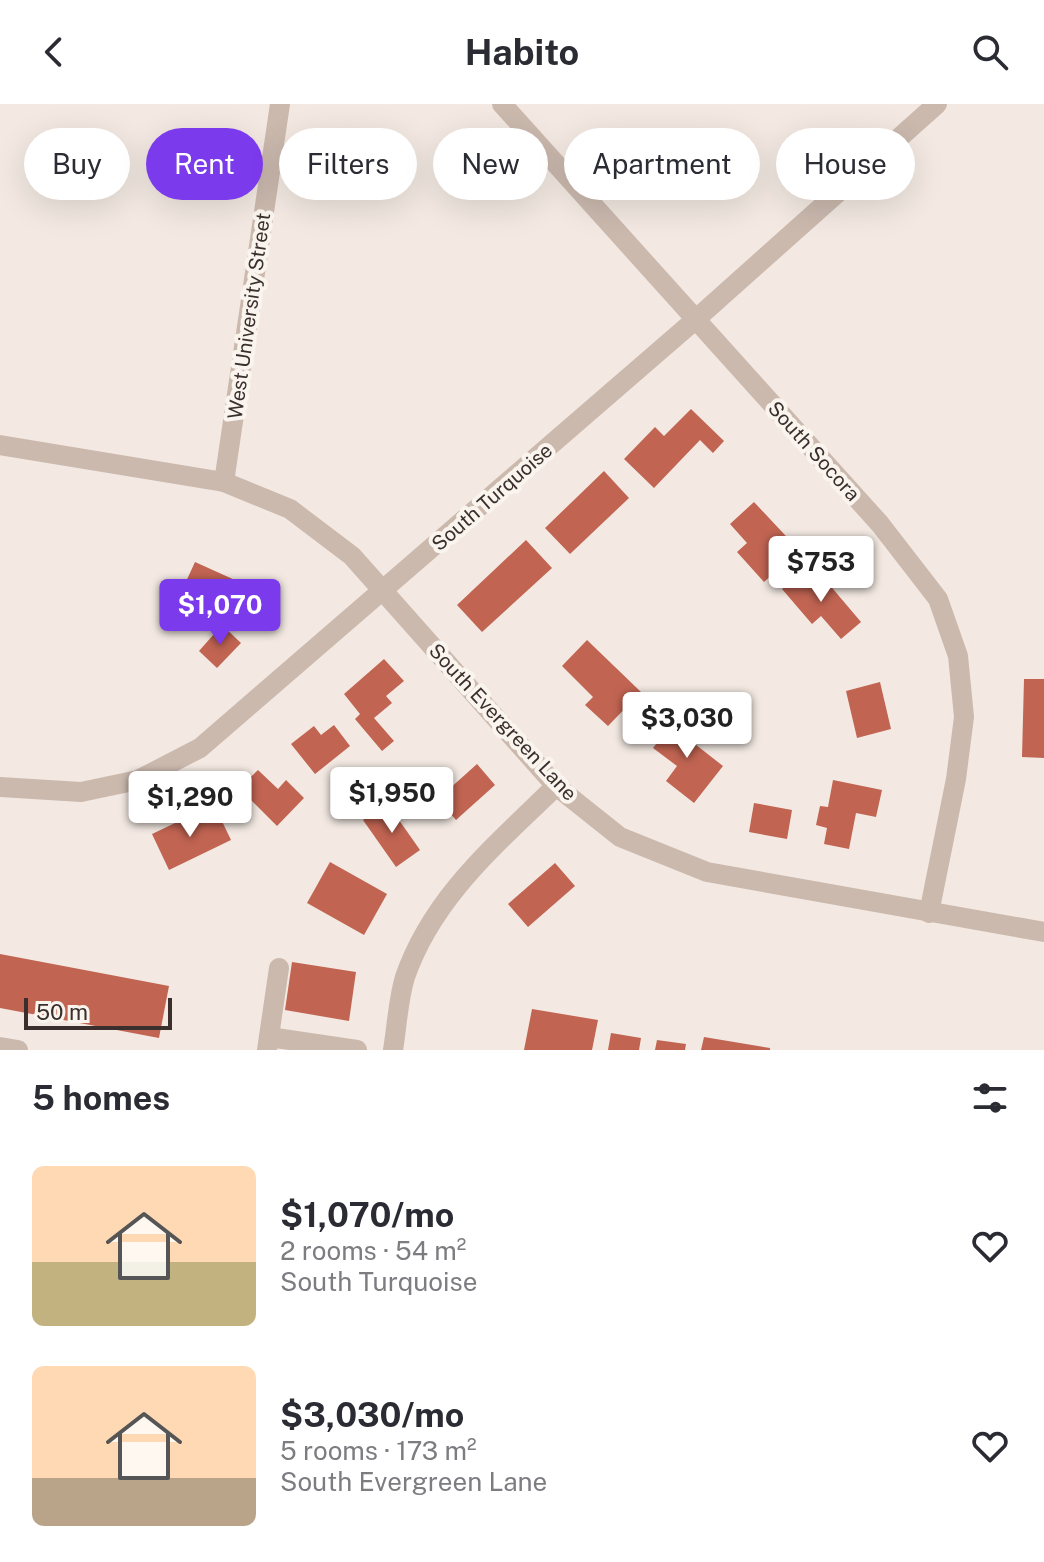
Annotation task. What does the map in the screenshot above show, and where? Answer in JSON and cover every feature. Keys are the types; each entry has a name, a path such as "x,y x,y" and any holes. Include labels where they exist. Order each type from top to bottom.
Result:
{"street":[{"name":"West University Street","path":"224,482 280,104"},
{"name":"South Socora","path":"502,104 880,524 938,599 958,656 964,717 956,779 929,913"},
{"name":"South Turquoise","path":"0,787 81,792 138,780 200,748 695,320 937,104"},
{"name":"South Evergreen Lane","path":"0,445 224,482 290,509 352,556 556,786 620,837 707,872 1044,932"},
{"path":"393,1050 404,980 425,928 452,889 556,786"},
{"path":"279,968 268,1044 357,1050"},
{"path":"0,1047 18,1050"}],"building":[{"path":"691,409 724,441 713,453 700,440 654,488 624,459 655,427 664,436"},
{"path":"604,471 629,498 570,554 545,528"},
{"path":"754,502 799,550 764,582 737,552 747,543 730,524"},
{"path":"526,540 552,568 482,632 457,605"},
{"path":"195,562 277,599 265,627 249,620 245,629 178,599"},
{"path":"804,571 814,583 822,576 861,622 841,639 821,616 812,624 782,589"},
{"path":"222,625 241,643 217,668 199,651"},
{"path":"587,640 641,692 608,726 585,705 593,697 562,666"},
{"path":"384,659 404,681 386,696 392,703 374,718 394,741 382,751 355,719 360,714 344,694"},
{"path":"1024,679 1044,679 1044,758 1022,757"},
{"path":"880,682 891,729 857,738 846,691"},
{"path":"678,716 698,732 691,741 723,766 694,803 666,781 677,766 653,748"},
{"path":"334,725 350,746 315,774 291,744 314,726 321,735"},
{"path":"477,764 495,785 456,820 438,799"},
{"path":"258,770 278,789 286,780 304,798 277,826 239,788"},
{"path":"833,780 882,790 876,817 856,813 849,849 824,844 827,828 816,825 820,806 828,807"},
{"path":"387,803 420,850 396,867 363,820"},
{"path":"754,803 792,810 787,839 749,832"},
{"path":"218,813 231,840 169,870 152,834 194,814 198,823"},
{"path":"330,862 387,894 364,935 307,903"},
{"path":"555,863 575,886 528,927 508,904"},
{"path":"0,954 169,986 159,1038 0,1008"},
{"path":"292,962 356,972 349,1021 285,1010"},
{"path":"532,1009 598,1020 592,1050 524,1050"},
{"path":"611,1033 641,1038 639,1050 608,1050"},
{"path":"704,1037 770,1048 770,1050 701,1050"},
{"path":"657,1040 686,1044 685,1050 655,1050"}]}
